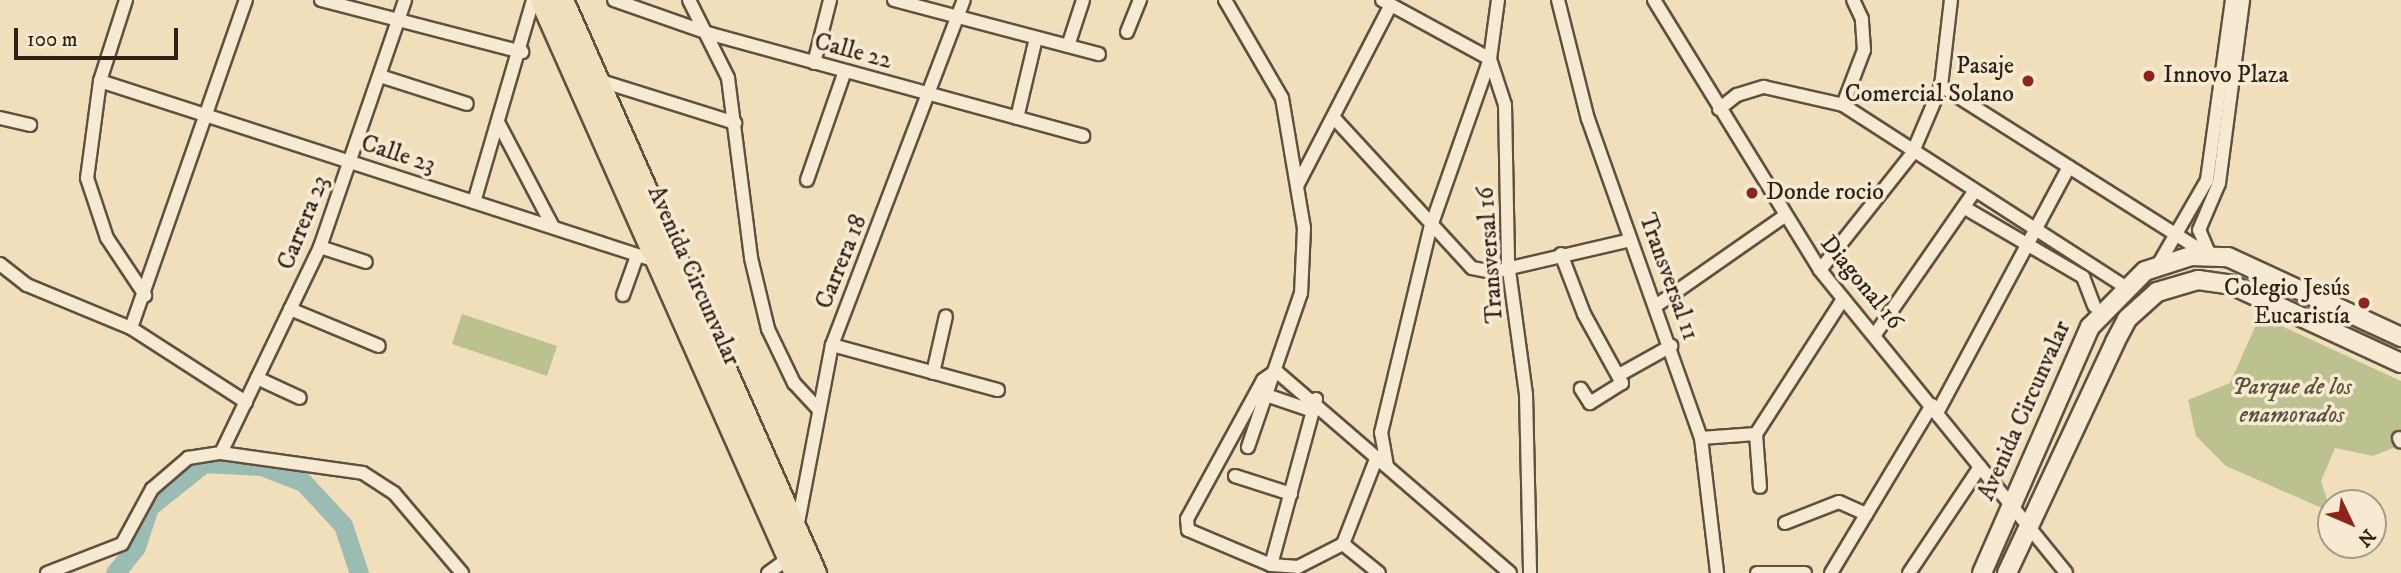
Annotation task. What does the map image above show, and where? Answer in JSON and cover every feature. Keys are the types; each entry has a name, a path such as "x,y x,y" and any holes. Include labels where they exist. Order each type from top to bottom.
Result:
{"highway":[{"name":"Avenida Circunvalar","path":"542,0 647,259 793,550 814,573"},
{"name":"Avenida Circunvalar","path":"561,0 682,272 793,550"}],"main road":[{"name":"Avenida Circunvalar","path":"1982,573 2090,327 2124,286 2158,265 2210,255 2266,269 2401,337"},
{"name":"Avenida Circunvalar","path":"2007,573 2127,319 2157,292 2198,280 2232,285 2401,363"}],"street":[{"path":"126,0 100,81 87,178 107,237 145,295"},
{"path":"131,328 145,295 205,111 246,0"},
{"path":"321,0 399,18 522,52"},
{"name":"Carrera 23","path":"221,453 320,247 405,0"},
{"path":"474,202 522,52 534,0"},
{"name":"Calle 22","path":"614,0 712,34 814,64 1083,136"},
{"path":"690,0 712,34 729,78 751,258 768,329 794,383 816,407"},
{"path":"814,64 830,0"},
{"path":"894,0 1099,54"},
{"name":"Carrera 18","path":"793,550 816,407 832,345 931,95 964,0"},
{"path":"1068,46 1083,0"},
{"path":"1127,32 1140,0"},
{"path":"1225,0 1282,98 1304,228 1301,293 1269,396 1248,447"},
{"path":"1276,371 1263,380 1188,507 1188,530 1271,565 1298,567 1343,544 1382,462 1381,433 1430,229 1490,59 1499,0"},
{"name":"Transversal 11","path":"1558,0 1588,119 1630,240 1657,305 1701,438 1717,573"},
{"name":"Diagonal 16","path":"1654,0 1783,217 1819,271 1876,333 2066,573"},
{"path":"1843,105 1864,50 1862,19 1853,0"},
{"path":"1819,271 1912,154 1941,86 1951,0"},
{"path":"2158,265 2213,181 2232,0"},
{"path":"2210,255 2201,245 2199,230 2213,181 2243,0"},
{"path":"1297,186 1335,119 1386,3 1490,59"},
{"path":"1017,118 1037,38"},
{"name":"Transversal 16","path":"1490,59 1505,105 1508,263 1526,394 1530,573"},
{"path":"573,71 735,122"},
{"path":"807,180 845,71"},
{"path":"380,76 467,104"},
{"name":"Calle 23","path":"100,81 205,111 682,272"},
{"path":"1941,86 2210,255"},
{"path":"1719,109 1737,95 1764,88 1843,105 1912,154 2124,286"},
{"path":"0,118 30,125"},
{"path":"1335,119 1430,229 1472,268 1493,271 1508,263 1630,240"},
{"path":"499,124 552,227"},
{"path":"1832,573 1866,514 1935,409 2069,167"},
{"path":"1876,333 1974,192"},
{"path":"1965,208 2029,242 2084,277 2094,306"},
{"path":"1657,305 1783,217"},
{"path":"320,247 366,262"},
{"path":"1561,254 1584,314 1622,383 1590,403 1581,389"},
{"path":"623,295 647,259"},
{"path":"0,264 27,285 131,328 246,402"},
{"path":"1760,487 1756,434 1843,299"},
{"path":"290,309 379,346"},
{"path":"933,373 946,316"},
{"path":"832,345 998,390"},
{"path":"1619,375 1671,346"},
{"path":"1276,371 1510,573"},
{"path":"257,378 300,398"},
{"path":"1269,396 1315,405"},
{"path":"1271,565 1315,405"},
{"path":"1701,438 1756,434"},
{"path":"47,573 122,544 152,489 188,458 221,453 363,473 394,493 463,573"},
{"path":"1909,573 1980,467"},
{"path":"1234,476 1290,494"},
{"path":"1785,523 1839,502 1866,514"},
{"path":"1343,544 1379,573"},
{"path":"768,573 793,550"},
{"path":"1757,573 1805,573"}],"green space":[{"path":"462,314 557,346 547,376 452,344"},
{"name":"Parque de los enamorados","path":"2260,316 2401,381 2401,445 2373,456 2335,448 2321,481 2324,489 2317,489 2317,506 2226,466 2196,436 2188,400 2230,383"}],"waterway":[{"path":"115,573 136,547 149,507 204,463 261,466 303,482 343,525 359,573"}],"place":[{"name":"Innovo Plaza","path":"2149,76"},
{"name":"Pasaje Comercial Solano","path":"2028,81"},
{"name":"Donde rocio","path":"1752,193"},
{"name":"Colegio Jesús Eucaristía","path":"2364,303"}]}
